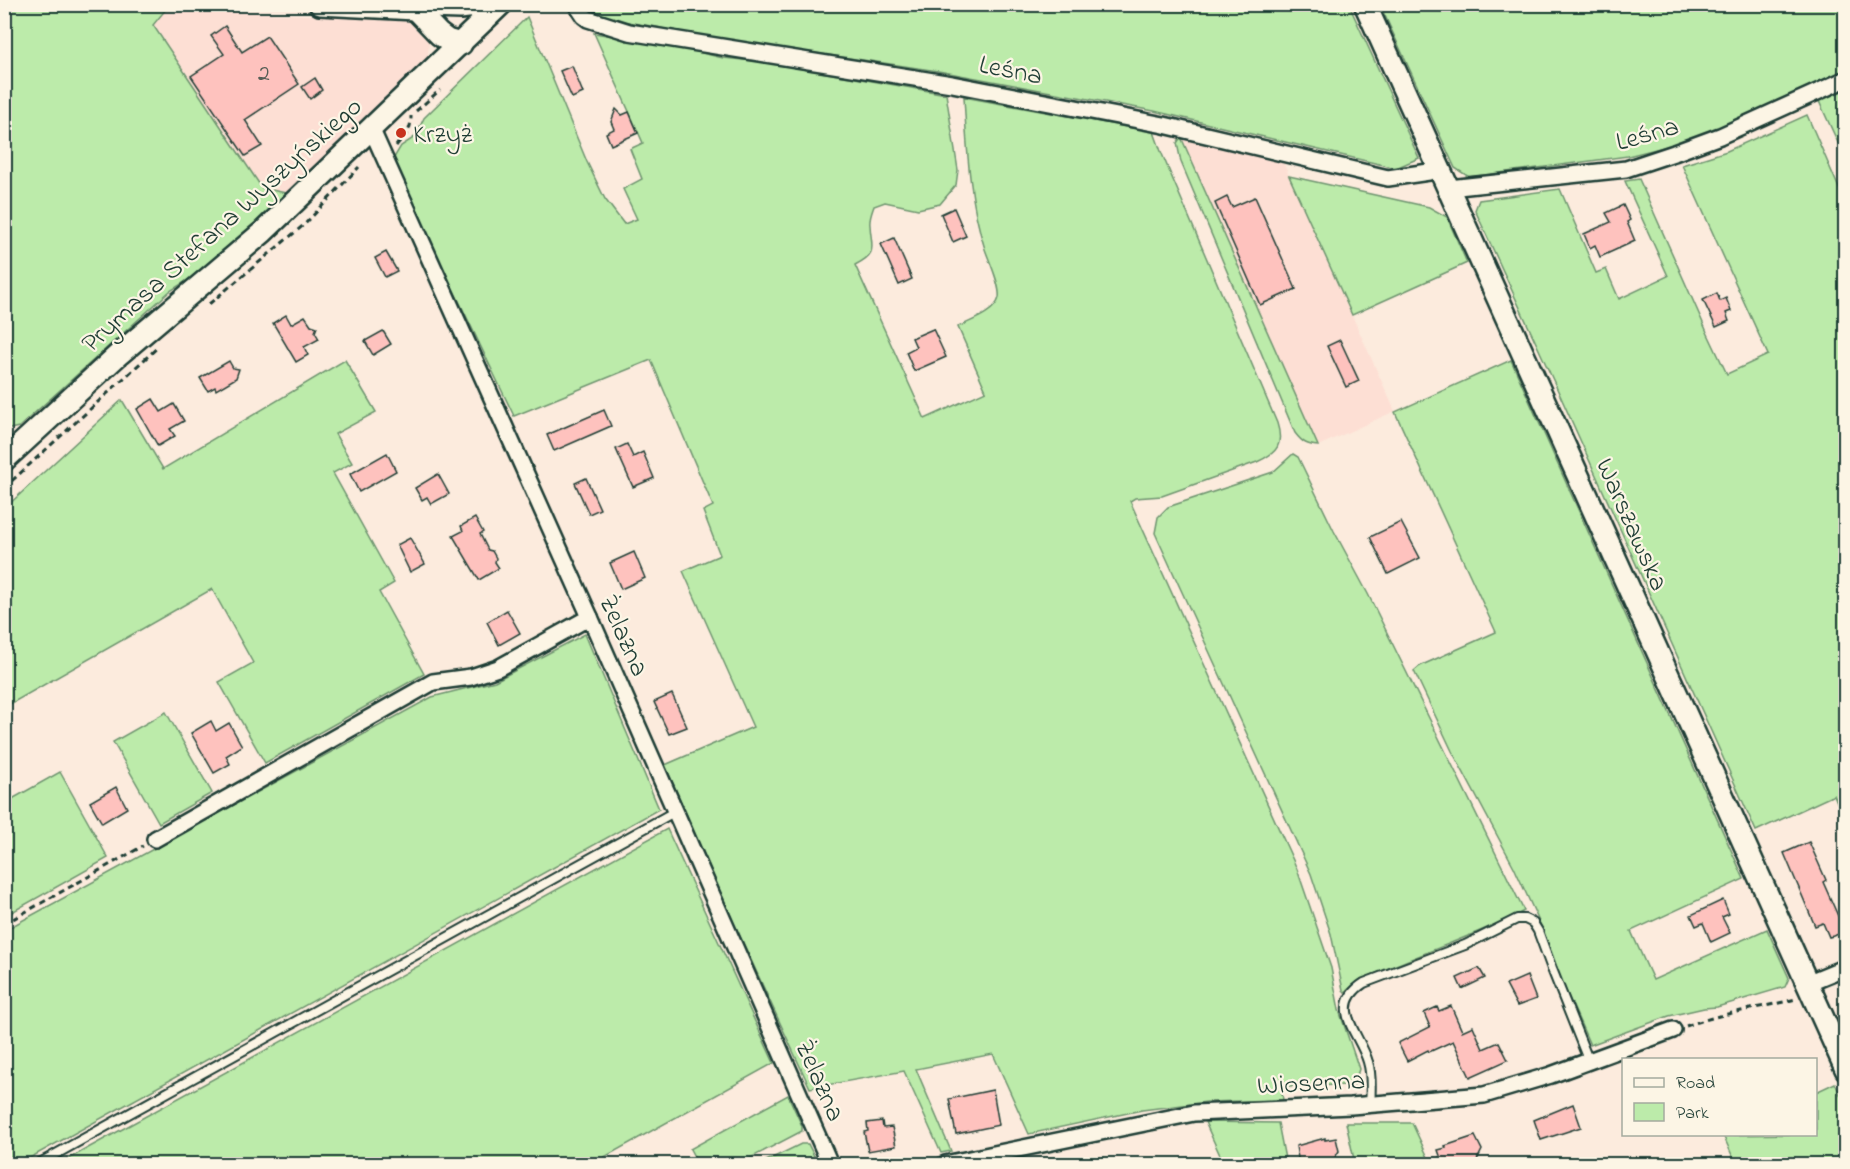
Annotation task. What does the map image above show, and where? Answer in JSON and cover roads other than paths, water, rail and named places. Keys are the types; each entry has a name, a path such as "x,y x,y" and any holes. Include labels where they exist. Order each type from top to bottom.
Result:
{"street":[{"path":"320,4 415,9 460,8 490,4"},
{"name":"Prymasa Stefana Wyszyńskiego","path":"6,455 118,355 264,232 501,4"},
{"name":"Leśna","path":"576,4 588,19 629,32 952,84 1164,125 1388,178 1429,172 1440,166"},
{"name":"Warszawska","path":"1365,4 1440,166 1845,1069"},
{"path":"415,9 439,34 447,40 461,44 457,25 439,8"},
{"name":"Leśna","path":"1449,188 1626,169 1720,136 1845,79"},
{"name":"Żelazna","path":"371,128 590,617 830,1164"},
{"path":"155,839 434,682 471,677 498,668 590,617"},
{"path":"1809,987 1845,967"},
{"name":"Wiosenna","path":"945,1164 1194,1113 1370,1105 1484,1095 1588,1062 1673,1030"}],"lane":[{"path":"38,1164 674,812"},
{"path":"1370,1105 1368,1062 1348,1022 1346,1009 1353,990 1364,983 1465,945 1517,919 1525,919 1533,923 1538,931 1588,1062"}],"place":[{"name":"Krzyż","path":"401,133"}]}
